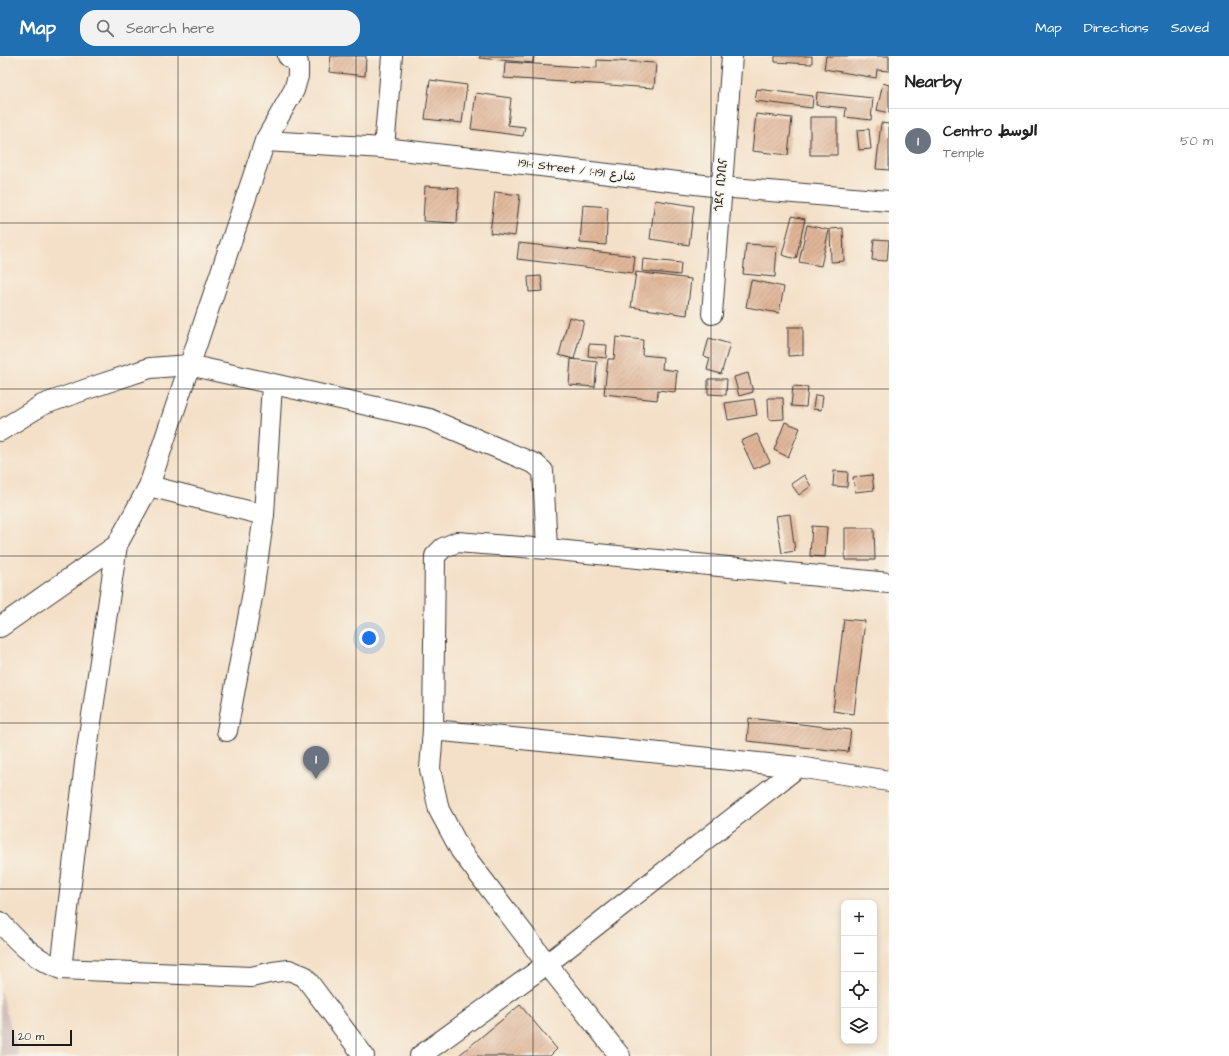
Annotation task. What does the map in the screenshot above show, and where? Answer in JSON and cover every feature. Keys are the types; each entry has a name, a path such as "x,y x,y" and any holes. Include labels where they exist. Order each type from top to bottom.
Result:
{"street":[{"path":"61,969 85,763 117,545 149,486 265,141 294,90 298,76 298,63 288,56"},
{"path":"384,148 392,56"},
{"name":"ጎደና ቢንቢና","path":"712,314 732,56"},
{"name":"191-1 Street / شارع 191-1","path":"265,141 384,148 721,187 889,201"},
{"path":"0,430 42,405 87,389 150,368 189,365 429,419 535,464 543,471 548,550"},
{"path":"227,731 253,592 264,515 272,384"},
{"path":"149,486 264,515"},
{"path":"620,1056 547,964 461,851 439,810 430,770 433,730 435,556 444,548 457,542 889,583"},
{"path":"2,620 117,545"},
{"path":"433,730 798,767 889,780"},
{"path":"420,1056 547,964 798,767"},
{"path":"0,922 31,954 48,965 61,969 251,977 289,970 304,976 364,1056"}],"shaded area":[{"path":"0,990 19,1056 0,1056"}],"building":[{"path":"331,56 366,56 365,76 329,72"},
{"path":"480,56 534,56 533,63 479,58"},
{"path":"775,56 812,56 812,64 775,62"},
{"path":"826,56 889,56 889,71 877,70 876,78 824,69"},
{"path":"597,60 656,63 654,88 504,78 505,62 597,68"},
{"path":"430,80 467,85 462,123 425,119"},
{"path":"883,83 889,85 889,113 877,110"},
{"path":"757,89 813,96 812,108 755,101"},
{"path":"817,92 873,98 871,120 845,117 846,108 816,105"},
{"path":"476,93 511,98 508,125 525,127 523,136 471,129"},
{"path":"756,114 792,118 788,155 752,151"},
{"path":"810,117 837,117 837,155 810,155"},
{"path":"881,123 889,124 889,170 876,169"},
{"path":"869,129 871,149 859,150 857,130"},
{"path":"425,186 459,188 457,223 423,221"},
{"path":"495,192 520,195 515,236 490,233"},
{"path":"655,200 694,206 689,245 650,239"},
{"path":"583,205 608,207 606,245 580,243"},
{"path":"792,216 805,219 796,259 782,255"},
{"path":"807,225 829,230 821,266 799,262"},
{"path":"843,228 844,261 831,262 830,229"},
{"path":"874,239 889,240 887,261 872,260"},
{"path":"519,243 635,256 633,273 517,259"},
{"path":"746,244 777,246 775,277 743,274"},
{"path":"643,259 681,263 680,275 642,271"},
{"path":"636,272 691,279 687,315 631,307"},
{"path":"541,276 543,291 529,292 528,277"},
{"path":"751,280 784,287 779,313 746,307"},
{"path":"569,317 584,321 574,359 559,355"},
{"path":"788,327 803,327 803,355 788,356"},
{"path":"616,337 643,340 642,355 663,357 662,369 677,371 675,392 658,390 657,400 604,394 608,359 614,359"},
{"path":"709,338 730,344 721,374 707,370 710,358 704,356"},
{"path":"589,344 607,345 606,358 588,356"},
{"path":"571,359 597,362 595,387 569,385"},
{"path":"748,373 753,392 739,396 734,377"},
{"path":"708,379 727,379 726,395 708,394"},
{"path":"793,386 808,387 806,407 791,406"},
{"path":"815,395 823,396 821,410 813,409"},
{"path":"768,398 783,398 784,419 769,420"},
{"path":"754,399 757,415 728,420 725,403"},
{"path":"785,422 800,428 788,457 774,450"},
{"path":"757,434 770,462 754,469 741,441"},
{"path":"834,471 848,472 847,487 833,486"},
{"path":"804,475 811,486 799,495 791,484"},
{"path":"872,475 874,490 855,492 853,477"},
{"path":"790,514 795,551 782,553 776,516"},
{"path":"812,526 827,527 825,557 810,556"},
{"path":"845,528 874,528 875,560 845,560"},
{"path":"844,619 865,621 854,714 833,711"},
{"path":"749,718 851,730 848,752 747,741"},
{"path":"520,1005 557,1049 550,1056 458,1056"}],"place":[{"name":"Centro الوسط","path":"316,779"}]}
